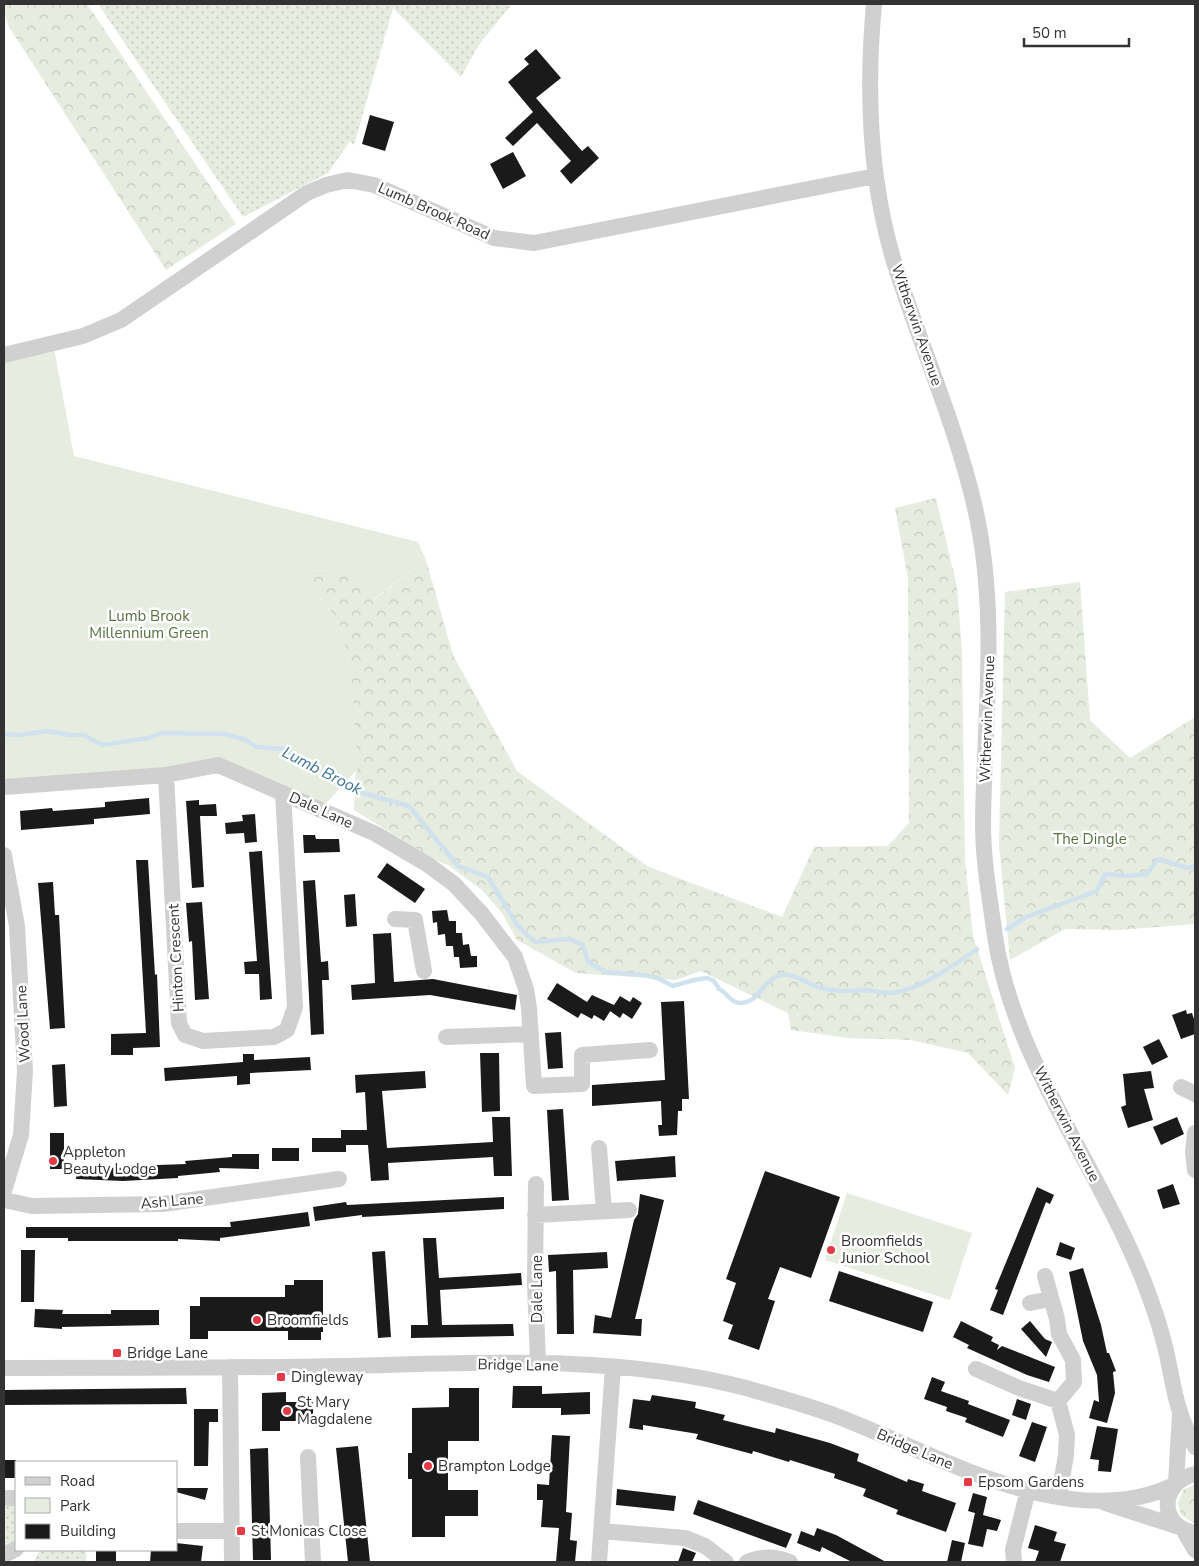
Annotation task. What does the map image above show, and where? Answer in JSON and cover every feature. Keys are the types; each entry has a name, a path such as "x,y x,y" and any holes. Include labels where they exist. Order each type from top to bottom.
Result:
{"street":[{"name":"Witherwin Avenue","path":"874,4 870,52 870,110 875,176 894,261 958,442 976,510 986,567 990,629 983,827 998,950 1013,1003 1046,1084 1110,1208 1144,1281 1163,1338 1180,1414 1195,1446"},
{"name":"Lumb Brook Road","path":"4,355 83,336 121,320 307,193 326,185 348,180 374,185 494,238 534,243 875,176"},
{"name":"Dale Lane","path":"4,788 166,775 218,765 376,834 427,864 454,884 481,913 515,957 526,989 534,1086 582,1084 582,1055 650,1050"},
{"name":"Hinton Crescent","path":"166,775 179,1023 185,1035 203,1041 274,1037 287,1030 295,1007 282,793"},
{"name":"Wood Lane","path":"4,855 17,926 26,1071 21,1135 4,1191"},
{"path":"395,919 415,920 424,971"},
{"path":"446,1037 531,1034"},
{"path":"1195,1133 1193,1152 1195,1170"},
{"path":"599,1148 604,1211"},
{"name":"Ash Lane","path":"4,1200 32,1206 163,1204 339,1179"},
{"name":"Dale Lane","path":"536,1184 538,1364"},
{"path":"535,1215 629,1210"},
{"path":"1044,1276 1057,1319 1059,1334 1073,1360 1074,1382 1058,1401"},
{"path":"1030,1303 1050,1299"},
{"name":"Bridge Lane","path":"4,1368 538,1364 613,1367 697,1378 743,1387 794,1402 847,1420 932,1458 1028,1490 1101,1502 1186,1530"},
{"path":"230,1367 232,1562"},
{"path":"599,1562 613,1367"},
{"path":"976,1370 1019,1388 1058,1401"},
{"path":"1058,1401 1067,1435 1059,1496"},
{"name":"Witherwin Avenue","path":"1180,1414 1175,1484 1170,1492 1168,1507 1170,1515 1186,1530 1195,1550"},
{"path":"308,1457 314,1562"},
{"name":"Bridge Lane","path":"1101,1502 1147,1496 1175,1484 1187,1476 1195,1474"},
{"path":"1014,1562 1013,1550 1028,1490"},
{"path":"178,1531 233,1532"},
{"path":"601,1531 685,1538 705,1546 726,1562"},
{"path":"747,1562 761,1557 780,1558 790,1562"}],"green space":[{"path":"4,4 87,4 236,224 166,270 9,27 4,13"},
{"path":"98,4 512,4 478,46 461,77 393,8 354,145 350,141 328,173 243,217"},
{"name":"Lumb Brook Millennium Green","path":"53,343 74,456 418,542 426,560 372,600 344,570 302,571 340,625 351,674 358,768 321,809 218,765 4,783 4,354"},
{"path":"936,498 957,587 962,651 965,861 973,936 1015,1068 1008,1095 968,1053 911,1040 848,1038 791,1030 788,1013 701,971 676,980 576,973 517,940 502,913 483,891 448,865 437,861 354,810 356,766 351,674 340,625 302,571 344,570 373,600 426,560 453,655 517,771 649,867 782,917 814,847 888,846 909,823 908,578 895,508"},
{"name":"The Dingle","path":"1080,582 1090,720 1130,758 1195,717 1195,924 1120,930 1065,929 1010,960 999,845 1005,592"},
{"path":"847,1193 972,1233 950,1300 825,1260"},
{"path":"1195,1484 1195,1524 1181,1515 1178,1503 1183,1490"},
{"path":"15,1505 15,1540 4,1546 4,1506"},
{"path":"40,1551 86,1551 86,1562 34,1562"}],"building":[{"path":"536,49 561,78 536,98 582,151 588,146 599,158 571,184 560,171 571,161 537,123 513,146 505,138 533,112 508,82 529,64 524,59"},
{"path":"370,115 394,122 385,151 362,144"},
{"path":"513,152 526,176 503,189 490,164"},
{"path":"149,798 150,814 94,819 94,824 21,830 20,811 52,808 53,811 105,807 105,802"},
{"path":"199,800 199,805 216,804 217,816 200,816 204,887 192,888 186,801"},
{"path":"255,814 257,842 245,843 244,833 226,834 225,823 243,821 242,815"},
{"path":"303,835 315,835 316,839 339,839 340,852 304,853"},
{"path":"262,851 272,999 260,1000 259,974 245,974 244,962 257,961 249,852"},
{"path":"136,860 148,860 155,975 157,974 160,1047 133,1048 133,1055 111,1055 111,1034 146,1033"},
{"path":"387,863 425,889 415,903 377,877"},
{"path":"315,880 321,962 328,961 329,980 322,980 324,1034 311,1035 303,881"},
{"path":"53,882 55,915 59,915 65,1028 50,1029 38,883"},
{"path":"355,894 357,926 346,927 344,895"},
{"path":"202,902 209,999 195,1000 192,941 189,942 186,903"},
{"path":"447,910 449,921 456,921 456,933 462,933 463,945 469,944 471,956 477,956 477,967 460,968 459,957 454,957 453,946 446,946 445,934 438,935 437,922 433,923 432,911"},
{"path":"391,933 394,982 433,979 517,995 515,1010 430,995 352,1000 351,985 375,983 373,934"},
{"path":"557,983 587,1002 592,995 614,1005 604,1021 594,1015 592,1019 581,1013 578,1018 547,999"},
{"path":"620,996 630,1002 633,997 642,1003 632,1019 623,1013 620,1018 610,1011"},
{"path":"684,1001 689,1099 682,1099 682,1111 678,1111 677,1135 659,1136 658,1125 662,1125 661,1101 592,1106 592,1085 665,1080 661,1002"},
{"path":"1186,1010 1187,1014 1192,1013 1195,1022 1195,1034 1181,1039 1172,1015"},
{"path":"561,1032 563,1068 548,1069 545,1033"},
{"path":"1159,1039 1168,1057 1152,1065 1143,1047"},
{"path":"480,1053 499,1053 500,1111 482,1112"},
{"path":"243,1054 254,1054 254,1060 310,1057 311,1070 250,1073 250,1084 237,1085 237,1076 165,1081 164,1068 243,1062"},
{"path":"65,1064 67,1106 54,1107 52,1065"},
{"path":"425,1071 426,1088 382,1091 387,1148 493,1142 492,1117 510,1117 512,1176 494,1176 493,1157 388,1163 389,1180 371,1181 368,1145 346,1145 346,1152 312,1152 312,1138 341,1138 341,1130 367,1130 365,1092 356,1093 355,1075"},
{"path":"1151,1071 1154,1088 1144,1089 1153,1120 1128,1128 1121,1107 1126,1105 1123,1074"},
{"path":"563,1109 569,1200 552,1201 547,1110"},
{"path":"1177,1117 1184,1134 1161,1145 1153,1127"},
{"path":"50,1133 64,1133 64,1169 50,1169"},
{"path":"272,1148 299,1148 299,1161 272,1161"},
{"path":"232,1154 259,1154 259,1169 219,1168 220,1172 178,1176 178,1178 123,1181 76,1179 77,1167 130,1168 130,1166 186,1164 185,1161 232,1157"},
{"path":"675,1156 676,1177 617,1181 615,1161"},
{"path":"765,1171 840,1197 811,1278 780,1267 768,1299 775,1301 759,1350 728,1339 733,1325 723,1321 736,1283 726,1279"},
{"path":"1173,1184 1180,1204 1163,1209 1157,1190"},
{"path":"1037,1187 1054,1195 1050,1204 1046,1202 1003,1315 990,1310 998,1290 995,1289"},
{"path":"640,1194 664,1200 635,1319 642,1319 641,1336 593,1333 595,1315 611,1318 634,1220 638,1214"},
{"path":"504,1197 504,1209 362,1217 362,1215 315,1221 313,1207 346,1202 347,1205"},
{"path":"308,1212 310,1226 220,1238 220,1241 178,1239 178,1241 68,1241 68,1238 26,1238 26,1227 231,1227 230,1222"},
{"path":"423,1238 436,1238 439,1278 521,1273 522,1285 440,1290 442,1325 513,1324 514,1336 411,1338 411,1325 428,1325"},
{"path":"1060,1242 1075,1248 1071,1260 1056,1255"},
{"path":"21,1250 35,1250 34,1302 21,1302"},
{"path":"385,1251 391,1337 378,1338 372,1252"},
{"path":"607,1252 608,1268 573,1270 574,1334 557,1334 556,1271 549,1272 548,1255"},
{"path":"1083,1268 1101,1325 1107,1353 1109,1353 1116,1371 1113,1372 1115,1393 1107,1423 1089,1418 1094,1400 1099,1402 1097,1375 1083,1341 1069,1272"},
{"path":"839,1271 933,1302 923,1332 829,1301"},
{"name":"Broomfields","path":"294,1280 323,1280 323,1332 321,1332 321,1340 288,1340 288,1331 208,1331 208,1339 190,1339 190,1306 200,1306 200,1297 285,1297 285,1285 294,1285"},
{"path":"35,1309 63,1310 62,1314 111,1314 111,1310 159,1310 159,1325 62,1327 62,1329 34,1327"},
{"path":"961,1321 993,1337 991,1341 999,1345 997,1350 1002,1346 1055,1367 1049,1382 1027,1375 967,1348 969,1345 953,1337"},
{"path":"1030,1321 1045,1339 1052,1342 1046,1357 1021,1329"},
{"path":"932,1377 945,1382 941,1391 969,1401 968,1404 1010,1420 1003,1437 965,1422 967,1418 946,1411 947,1407 924,1399"},
{"path":"513,1386 542,1386 542,1394 590,1392 590,1414 561,1415 561,1408 512,1408"},
{"path":"186,1388 187,1404 4,1405 4,1390"},
{"name":"Brampton Lodge","path":"449,1388 479,1388 479,1441 448,1441 448,1490 478,1490 478,1516 445,1516 445,1537 412,1537 412,1479 408,1479 408,1453 412,1453 412,1408 449,1407"},
{"name":"St Mary Magdalene","path":"286,1392 286,1402 313,1402 313,1421 280,1421 280,1431 262,1431 262,1393"},
{"path":"652,1395 696,1402 695,1408 725,1415 723,1420 775,1433 776,1428 830,1443 859,1454 857,1461 907,1482 908,1479 924,1484 922,1491 956,1503 946,1532 896,1514 898,1510 863,1496 866,1489 834,1478 835,1474 790,1460 789,1462 753,1451 752,1454 696,1439 698,1434 643,1425 643,1430 629,1428 633,1399 650,1401"},
{"path":"1017,1399 1031,1404 1026,1420 1012,1415"},
{"path":"194,1409 218,1409 218,1422 209,1422 208,1466 194,1466"},
{"path":"1032,1422 1047,1427 1035,1462 1019,1456"},
{"path":"1097,1426 1118,1429 1111,1472 1098,1471 1099,1460 1090,1459"},
{"path":"552,1435 570,1436 566,1512 572,1513 570,1540 577,1541 575,1562 556,1562 559,1528 541,1527 543,1500 537,1500 537,1484 549,1485"},
{"path":"358,1446 370,1562 348,1562 336,1448"},
{"path":"268,1448 271,1560 253,1560 250,1449"},
{"path":"4,1460 16,1460 15,1478 4,1478"},
{"path":"178,1488 208,1488 205,1500 178,1493"},
{"path":"617,1489 676,1496 674,1511 616,1505"},
{"path":"973,1493 987,1497 983,1515 1001,1520 997,1531 987,1529 983,1547 968,1544 975,1513 968,1511"},
{"path":"698,1500 792,1534 786,1548 693,1514"},
{"path":"1035,1525 1057,1532 1054,1541 1066,1544 1060,1562 1035,1562 1039,1551 1028,1548"},
{"path":"817,1528 836,1535 886,1562 852,1562 822,1547 820,1552 797,1543 801,1531 814,1536"},
{"path":"952,1540 965,1543 961,1562 947,1562"},
{"path":"178,1543 203,1546 201,1562 150,1562 151,1551 178,1551"},
{"path":"683,1548 696,1553 692,1562 678,1562"},
{"path":"96,1551 116,1551 116,1562 96,1562"}],"waterway":[{"name":"Lumb Brook","path":"4,734 19,735 47,731 70,735 84,735 102,745 149,738 161,733 225,734 246,740 256,747 284,749 355,791 409,806 458,866 488,877 517,925 535,942 569,939 583,945 588,962 606,972 643,975 657,978 673,986 707,978 714,981 719,989 733,1001 739,1003 752,999 771,980 782,975 797,977 816,986 832,990 899,992 935,977 977,949"},
{"path":"1007,929 1026,917 1097,891 1105,874 1127,876 1147,874 1158,859 1187,868 1195,866"}],"place":[{"name":"Appleton Beauty Lodge","path":"53,1161"},
{"name":"Broomfields Junior School","path":"831,1250"},
{"name":"Broomfields","path":"257,1320"},
{"name":"Bridge Lane","path":"117,1353"},
{"name":"Dingleway","path":"281,1377"},
{"name":"St Mary Magdalene","path":"287,1411"},
{"name":"Brampton Lodge","path":"428,1466"},
{"name":"Epsom Gardens","path":"968,1482"},
{"name":"St Monicas Close","path":"241,1531"}]}
